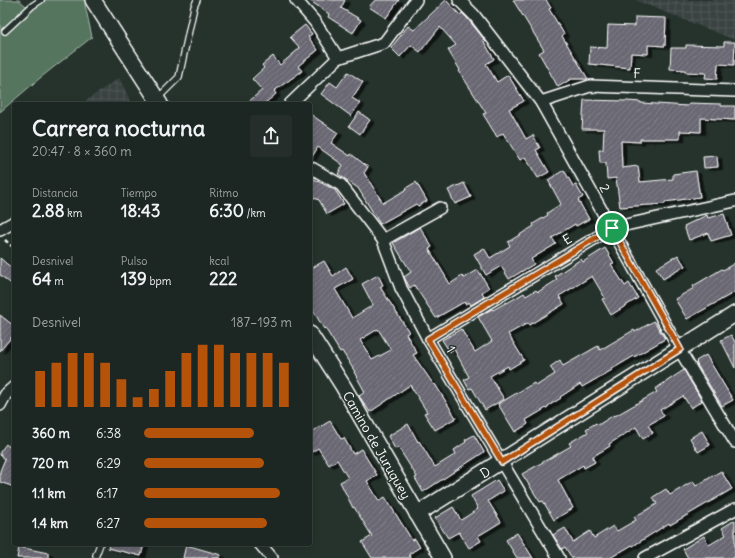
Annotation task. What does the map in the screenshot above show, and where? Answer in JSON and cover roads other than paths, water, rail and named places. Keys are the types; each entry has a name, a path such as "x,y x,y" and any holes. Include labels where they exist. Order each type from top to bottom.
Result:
{"street":[{"path":"93,0 159,102"},
{"path":"296,0 315,22 338,58"},
{"path":"292,102 338,58 384,43 416,0"},
{"name":"2","path":"459,0 474,15 541,102 680,349 735,442"},
{"name":"F","path":"541,102 590,86 735,91"},
{"name":"1","path":"312,168 342,185 382,240 401,288 428,339 559,558"},
{"name":"E","path":"428,339 612,228 735,201"},
{"path":"382,240 440,208"},
{"path":"0,230 12,223"},
{"name":"D","path":"417,514 502,462 735,314"},
{"name":"Camino de Juruquey","path":"312,337 343,386 443,558"},
{"path":"0,405 6,394 12,389"},
{"path":"645,558 735,509"},
{"path":"262,546 272,558"}],"lane":[{"path":"5,31 32,6 41,0"},
{"path":"159,102 179,77 194,7 198,0"},
{"path":"96,555 99,546"}]}
